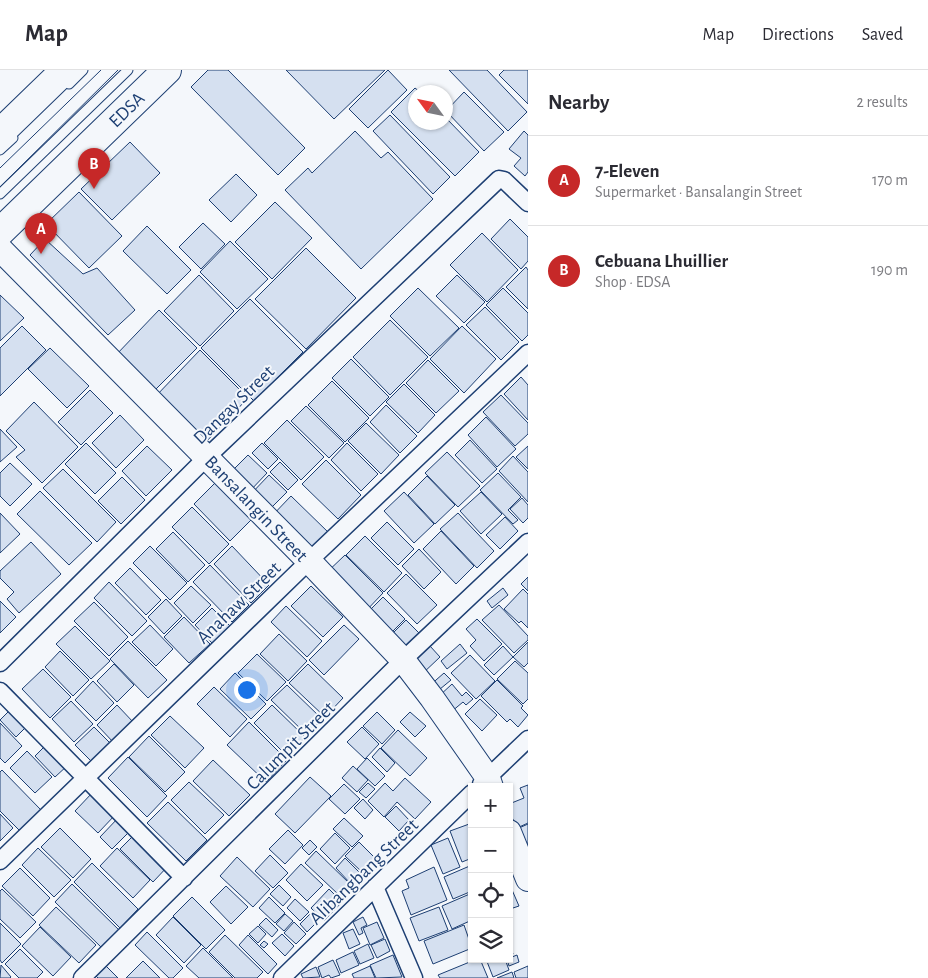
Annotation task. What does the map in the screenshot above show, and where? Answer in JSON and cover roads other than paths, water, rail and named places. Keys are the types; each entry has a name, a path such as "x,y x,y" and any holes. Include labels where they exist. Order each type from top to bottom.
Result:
{"highway":[{"name":"EDSA","path":"0,232 167,70"},
{"path":"7,129 61,77"}],"street":[{"name":"Dangay Street","path":"0,663 207,457 499,179 506,181 528,203"},
{"name":"Bansalangin Street","path":"0,249 309,561 403,660 432,698 480,783"},
{"name":"Anahaw Street","path":"0,861 309,561 528,353"},
{"name":"Calumpit Street","path":"82,978 403,660 528,542"},
{"path":"0,691 184,878"},
{"name":"Alibangbang Street","path":"485,783 528,739"},
{"name":"Alibangbang Street","path":"282,978 468,799"},
{"path":"513,842 528,879"},
{"path":"375,887 414,978"}],"lane":[{"path":"61,77 83,70"},
{"path":"0,194 128,70"},
{"path":"0,150 7,129"}],"tram line":[{"path":"0,168 101,70"},
{"path":"0,187 118,70"}],"place":[{"name":"Cebuana Lhuillier","path":"94,189"},
{"name":"7-Eleven","path":"41,254"}]}
